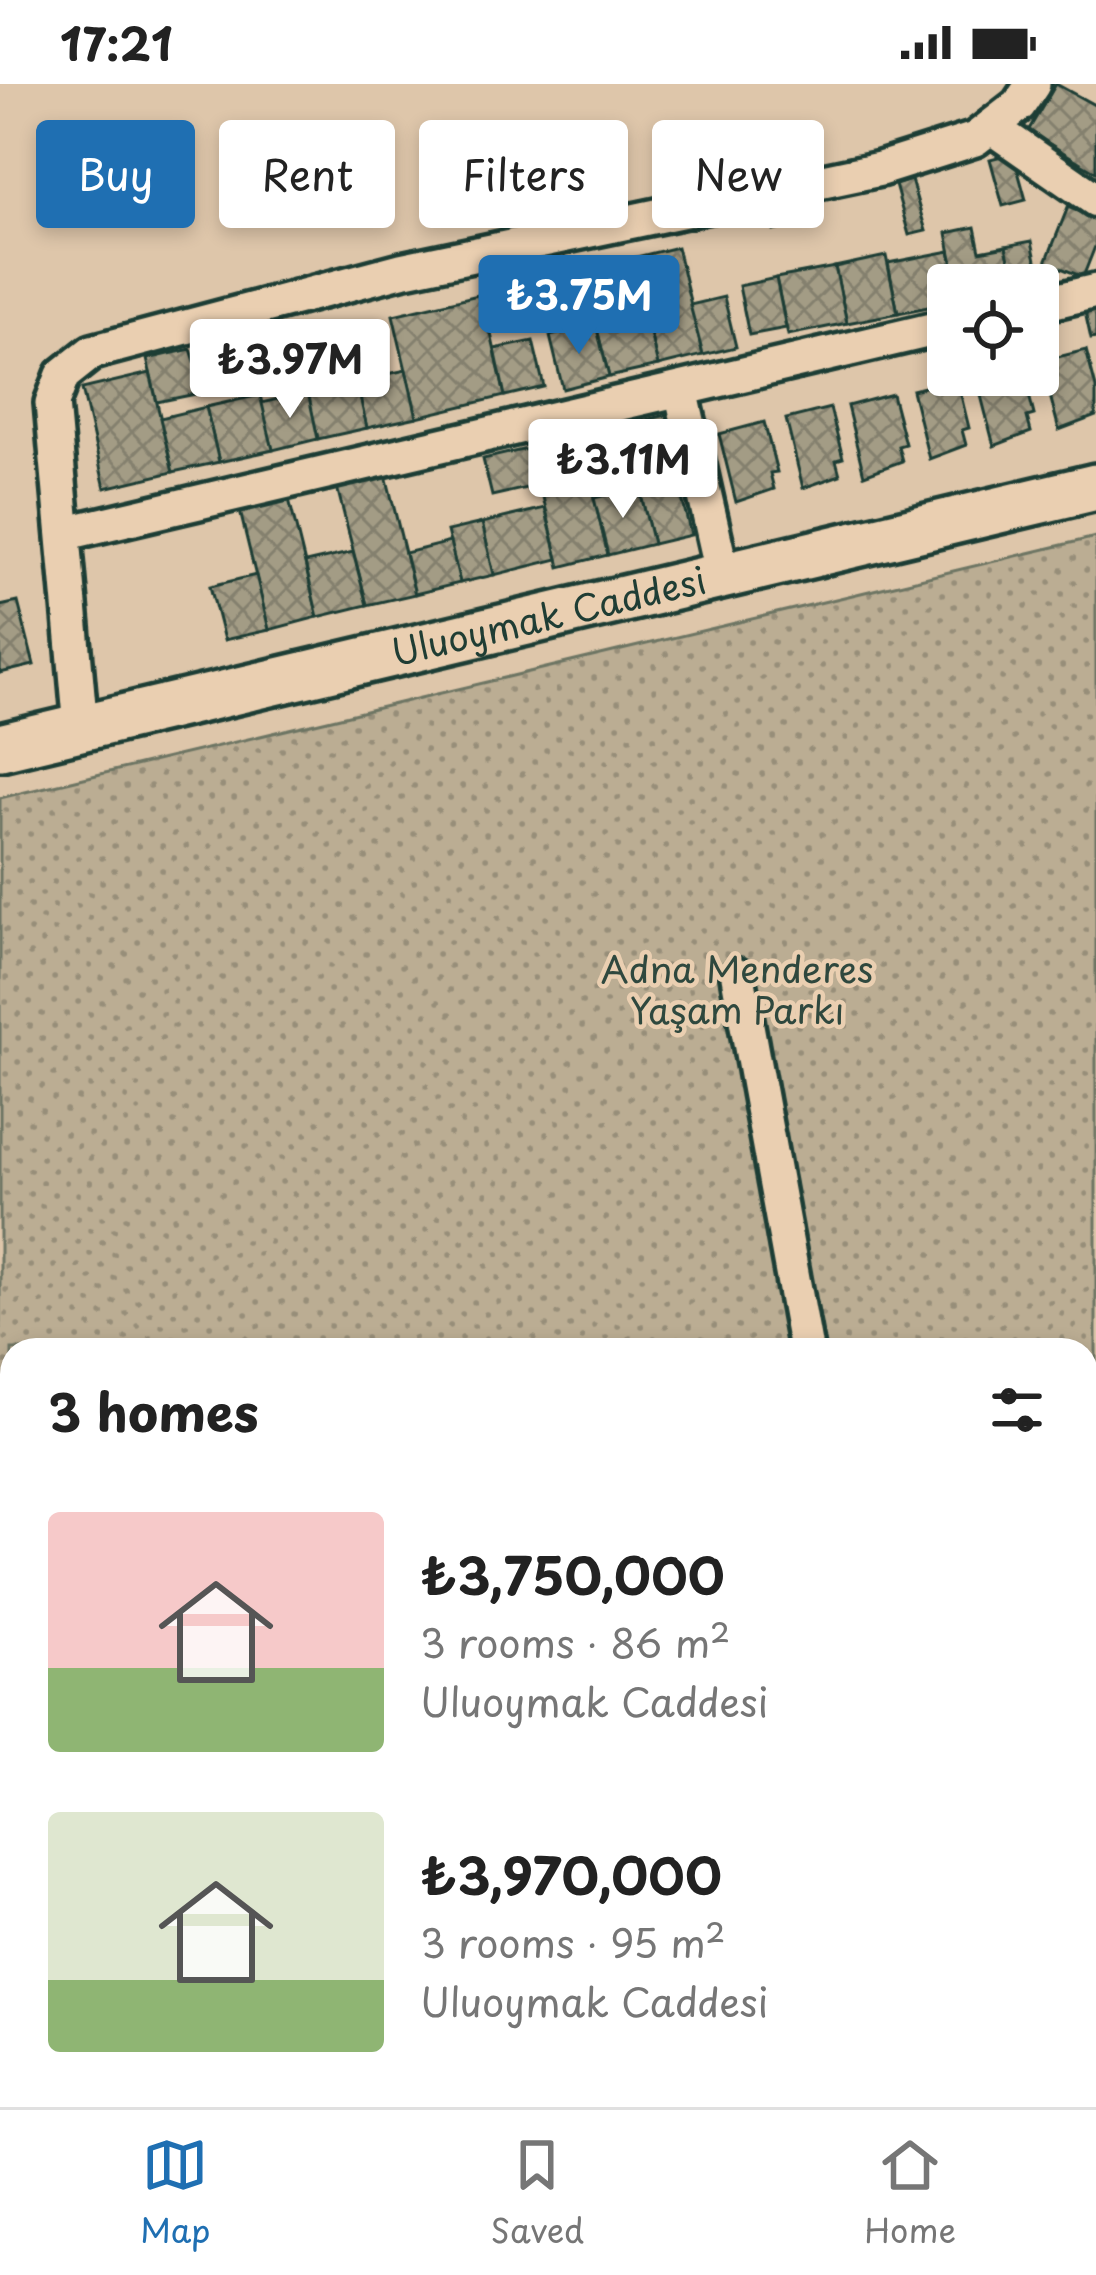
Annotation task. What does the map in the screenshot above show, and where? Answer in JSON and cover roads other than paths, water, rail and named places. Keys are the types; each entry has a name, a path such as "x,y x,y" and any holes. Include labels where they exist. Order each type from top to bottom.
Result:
{"street":[{"path":"81,728 52,403 63,375 92,352 401,270 880,169 975,139 1018,105 1033,84"},
{"path":"991,127 1096,200"},
{"path":"1059,300 1096,291"},
{"path":"67,532 927,331"},
{"path":"681,390 723,576"},
{"name":"Uluoymak Caddesi","path":"0,747 1096,488"},
{"path":"738,976 804,1338"}],"park label":[{"name":"Adna Menderes Yaşam Parkı","path":"737,990"}]}
